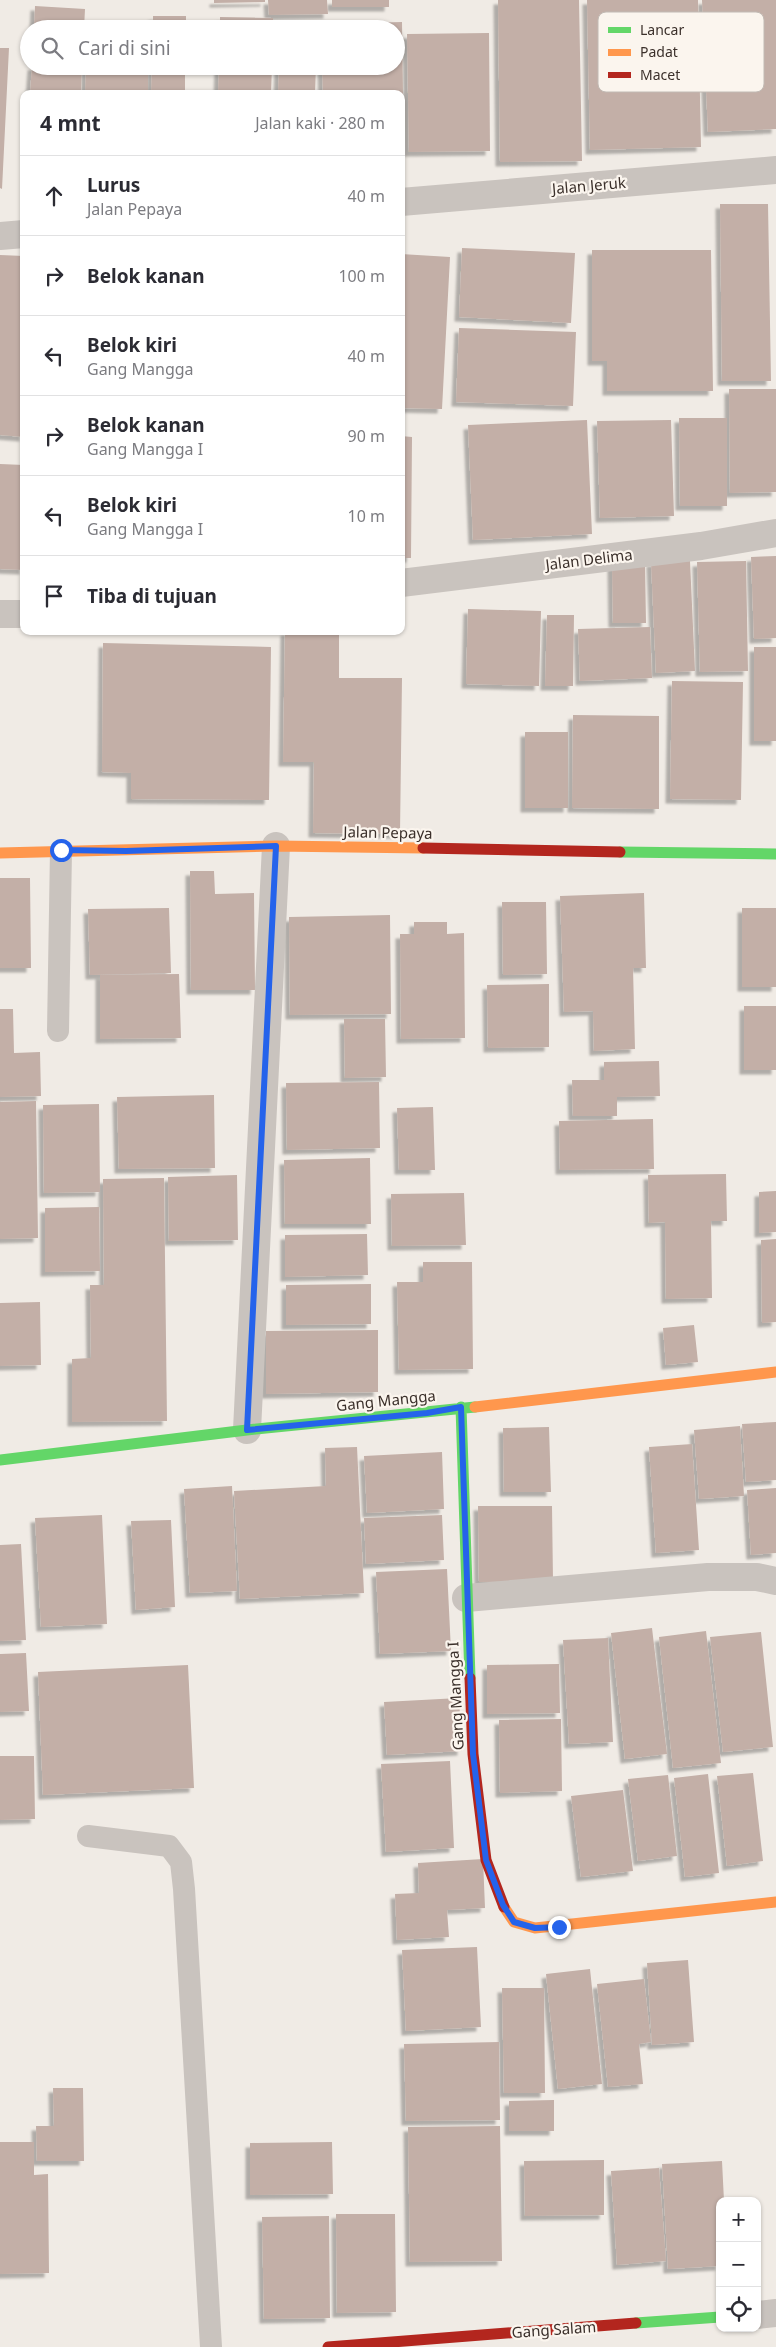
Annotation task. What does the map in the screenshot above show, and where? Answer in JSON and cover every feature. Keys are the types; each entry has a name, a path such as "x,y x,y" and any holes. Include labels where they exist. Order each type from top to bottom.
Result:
{"street":[{"name":"Jalan Jeruk","path":"405,202 776,170"},
{"path":"0,236 20,234"},
{"name":"Jalan Delima","path":"405,583 701,546 776,533"},
{"path":"0,614 20,614"},
{"path":"247,1430 276,846"},
{"name":"Jalan Pepaya","path":"0,853 276,846 776,854"},
{"name":"Gang Mangga","path":"0,1460 247,1430 427,1413 461,1407 776,1372"},
{"name":"Gang Mangga I","path":"461,1407 466,1598 473,1754 486,1860 503,1905 514,1922 535,1928 559,1927 776,1902"},
{"path":"466,1598 716,1577 757,1577 776,1581"},
{"path":"761,2314 776,2313"},
{"name":"Gang Salam","path":"328,2347 716,2317"}],"lane":[{"path":"58,1031 61,850"},
{"path":"88,1836 169,1846 181,1862 185,1899 211,2347"}],"building":[{"path":"214,0 265,0 265,2 214,3"},
{"path":"268,0 327,0 328,14 269,15"},
{"path":"332,0 389,0 389,7 332,7"},
{"path":"498,0 579,0 582,161 500,162"},
{"path":"587,0 698,0 698,12 598,12 598,92 700,92 701,147 590,150"},
{"path":"702,0 776,0 776,129 708,132 706,92 764,92 764,12 703,12"},
{"path":"35,6 85,9 84,20 34,20"},
{"path":"153,16 186,16 186,20 153,20"},
{"path":"220,17 273,18 273,20 220,20"},
{"path":"489,33 490,151 409,152 407,34"},
{"path":"0,48 9,48 2,189 0,188"},
{"path":"31,75 82,75 81,90 30,90"},
{"path":"86,75 148,75 148,90 85,90"},
{"path":"152,75 185,75 185,90 151,90"},
{"path":"219,75 272,75 271,90 218,90"},
{"path":"279,75 316,75 315,90 278,90"},
{"path":"322,75 403,75 403,90 323,90"},
{"path":"720,204 768,204 771,381 722,381"},
{"path":"462,248 575,253 571,323 459,317"},
{"path":"592,250 711,250 713,391 607,391 607,361 592,361"},
{"path":"405,254 450,257 442,409 405,408"},
{"path":"0,255 20,256 20,437 0,435"},
{"path":"459,328 576,332 573,406 456,402"},
{"path":"729,389 776,389 776,492 730,493"},
{"path":"679,418 727,418 727,506 680,506"},
{"path":"587,420 592,534 473,540 468,425"},
{"path":"671,420 674,516 600,518 597,421"},
{"path":"405,436 412,437 411,558 405,558"},
{"path":"0,464 20,465 20,570 0,569"},
{"path":"776,556 776,638 754,639 751,557"},
{"path":"690,561 695,671 656,673 651,562"},
{"path":"746,561 748,671 700,672 697,562"},
{"path":"645,564 646,623 613,623 612,565"},
{"path":"468,609 541,611 539,686 466,684"},
{"path":"547,615 574,615 573,686 545,686"},
{"path":"650,627 652,678 580,681 578,629"},
{"path":"285,635 339,635 339,678 402,678 400,834 313,833 314,762 283,762"},
{"path":"103,643 271,647 269,800 131,799 131,773 102,772"},
{"path":"754,647 776,647 776,741 754,741"},
{"path":"672,681 743,682 741,800 670,799"},
{"path":"573,715 659,716 659,809 572,808"},
{"path":"525,732 568,732 568,808 525,808"},
{"path":"190,871 214,871 215,894 254,893 255,990 191,990"},
{"path":"0,878 30,878 31,968 0,968"},
{"path":"644,893 646,968 633,968 635,1049 594,1051 593,1011 564,1012 560,896"},
{"path":"502,902 546,902 547,974 503,975"},
{"path":"169,908 171,973 90,975 88,909"},
{"path":"742,908 776,908 776,987 742,987"},
{"path":"390,915 391,1014 290,1015 289,917"},
{"path":"414,922 447,922 447,934 464,933 465,1038 401,1039 400,934 414,934"},
{"path":"179,974 181,1038 100,1039 100,975"},
{"path":"549,984 549,1047 488,1048 487,985"},
{"path":"744,1006 776,1006 776,1070 744,1070"},
{"path":"0,1009 13,1009 14,1053 40,1052 41,1096 0,1097"},
{"path":"344,1019 385,1019 386,1077 345,1078"},
{"path":"659,1061 660,1096 617,1097 617,1116 573,1116 572,1080 604,1080 604,1062"},
{"path":"379,1082 380,1148 287,1150 286,1083"},
{"path":"214,1095 215,1168 119,1169 117,1097"},
{"path":"36,1101 38,1238 0,1239 0,1102"},
{"path":"99,1104 100,1192 44,1193 43,1105"},
{"path":"433,1107 435,1170 399,1170 397,1108"},
{"path":"653,1119 654,1169 560,1170 559,1121"},
{"path":"370,1158 371,1224 285,1224 284,1160"},
{"path":"726,1174 727,1221 711,1221 712,1298 666,1299 665,1222 649,1223 648,1175"},
{"path":"237,1175 238,1240 169,1241 168,1177"},
{"path":"164,1178 167,1421 72,1422 72,1359 91,1358 90,1285 104,1285 103,1179"},
{"path":"776,1191 776,1232 759,1233 759,1192"},
{"path":"464,1193 466,1245 392,1246 391,1194"},
{"path":"99,1207 100,1271 45,1272 45,1208"},
{"path":"367,1234 368,1275 285,1277 285,1235"},
{"path":"776,1239 776,1322 762,1323 761,1240"},
{"path":"423,1262 472,1262 473,1369 399,1370 397,1282 423,1282"},
{"path":"371,1284 371,1324 286,1325 286,1285"},
{"path":"40,1302 41,1365 0,1366 0,1303"},
{"path":"694,1325 698,1362 666,1365 663,1328"},
{"path":"378,1330 378,1392 266,1394 266,1331"},
{"path":"776,1422 776,1480 746,1482 742,1424"},
{"path":"740,1426 744,1496 699,1499 694,1430"},
{"path":"549,1427 551,1492 504,1492 503,1428"},
{"path":"692,1444 699,1550 656,1553 649,1447"},
{"path":"357,1447 364,1593 240,1599 234,1491 326,1486 325,1448"},
{"path":"442,1452 444,1509 367,1513 364,1456"},
{"path":"232,1486 237,1591 190,1593 184,1489"},
{"path":"776,1488 776,1553 751,1555 747,1490"},
{"path":"478,1506 552,1506 553,1581 479,1582"},
{"path":"102,1515 107,1624 41,1627 35,1518"},
{"path":"442,1515 444,1560 366,1564 364,1518"},
{"path":"171,1520 175,1607 136,1610 131,1521"},
{"path":"21,1544 26,1640 0,1641 0,1545"},
{"path":"447,1569 451,1651 380,1654 376,1572"},
{"path":"652,1628 667,1754 625,1759 611,1633"},
{"path":"706,1631 721,1763 673,1768 659,1637"},
{"path":"761,1632 773,1747 723,1752 710,1637"},
{"path":"608,1638 613,1742 569,1744 563,1640"},
{"path":"26,1653 29,1711 0,1712 0,1654"},
{"path":"559,1664 560,1713 487,1714 487,1665"},
{"path":"188,1665 194,1788 43,1795 38,1672"},
{"path":"459,1698 462,1751 387,1755 384,1702"},
{"path":"561,1719 562,1791 500,1793 499,1720"},
{"path":"0,1756 34,1756 35,1819 0,1820"},
{"path":"450,1761 454,1848 386,1852 381,1764"},
{"path":"753,1773 763,1861 727,1866 717,1776"},
{"path":"708,1774 719,1873 685,1877 674,1778"},
{"path":"668,1775 677,1856 638,1861 628,1779"},
{"path":"623,1790 633,1871 581,1877 571,1796"},
{"path":"483,1859 485,1908 447,1910 449,1937 397,1940 395,1894 419,1893 418,1863"},
{"path":"477,1947 481,2027 406,2031 402,1950"},
{"path":"688,1960 694,2042 652,2045 647,1963"},
{"path":"590,1969 602,2084 558,2089 546,1974"},
{"path":"644,1979 651,2042 639,2044 643,2084 608,2087 597,1984"},
{"path":"502,1988 544,1988 545,2093 504,2093"},
{"path":"499,2042 500,2120 406,2121 404,2044"},
{"path":"53,2088 83,2088 84,2161 37,2161 36,2126 54,2126"},
{"path":"554,2100 554,2131 509,2131 509,2101"},
{"path":"500,2126 502,2261 410,2262 408,2127"},
{"path":"0,2142 34,2142 34,2175 48,2174 49,2273 0,2274"},
{"path":"332,2142 333,2194 250,2195 250,2143"},
{"path":"604,2160 604,2215 525,2216 524,2161"},
{"path":"722,2161 724,2197 716,2197 716,2266 668,2269 662,2164"},
{"path":"659,2168 666,2261 617,2265 611,2171"},
{"path":"336,2214 395,2214 396,2312 337,2313"},
{"path":"329,2216 330,2318 264,2319 262,2217"}],"traffic: fast":[{"path":"620,852 776,854"},
{"path":"461,1407 470,1678"},
{"path":"0,1460 247,1430 475,1407"},
{"path":"636,2323 716,2317"}],"traffic: slow":[{"path":"0,853 276,846 423,848"},
{"path":"475,1407 776,1372"},
{"path":"504,1907 514,1922 535,1928 776,1902"}],"traffic: jam":[{"path":"423,848 620,852"},
{"path":"470,1678 473,1754 486,1860 504,1907"},
{"path":"328,2347 636,2323"}],"route":[{"path":"61,850 126,851 276,846 247,1430 427,1413 461,1407 466,1598 473,1754 486,1860 503,1905 514,1922 535,1928 559,1927"}]}
